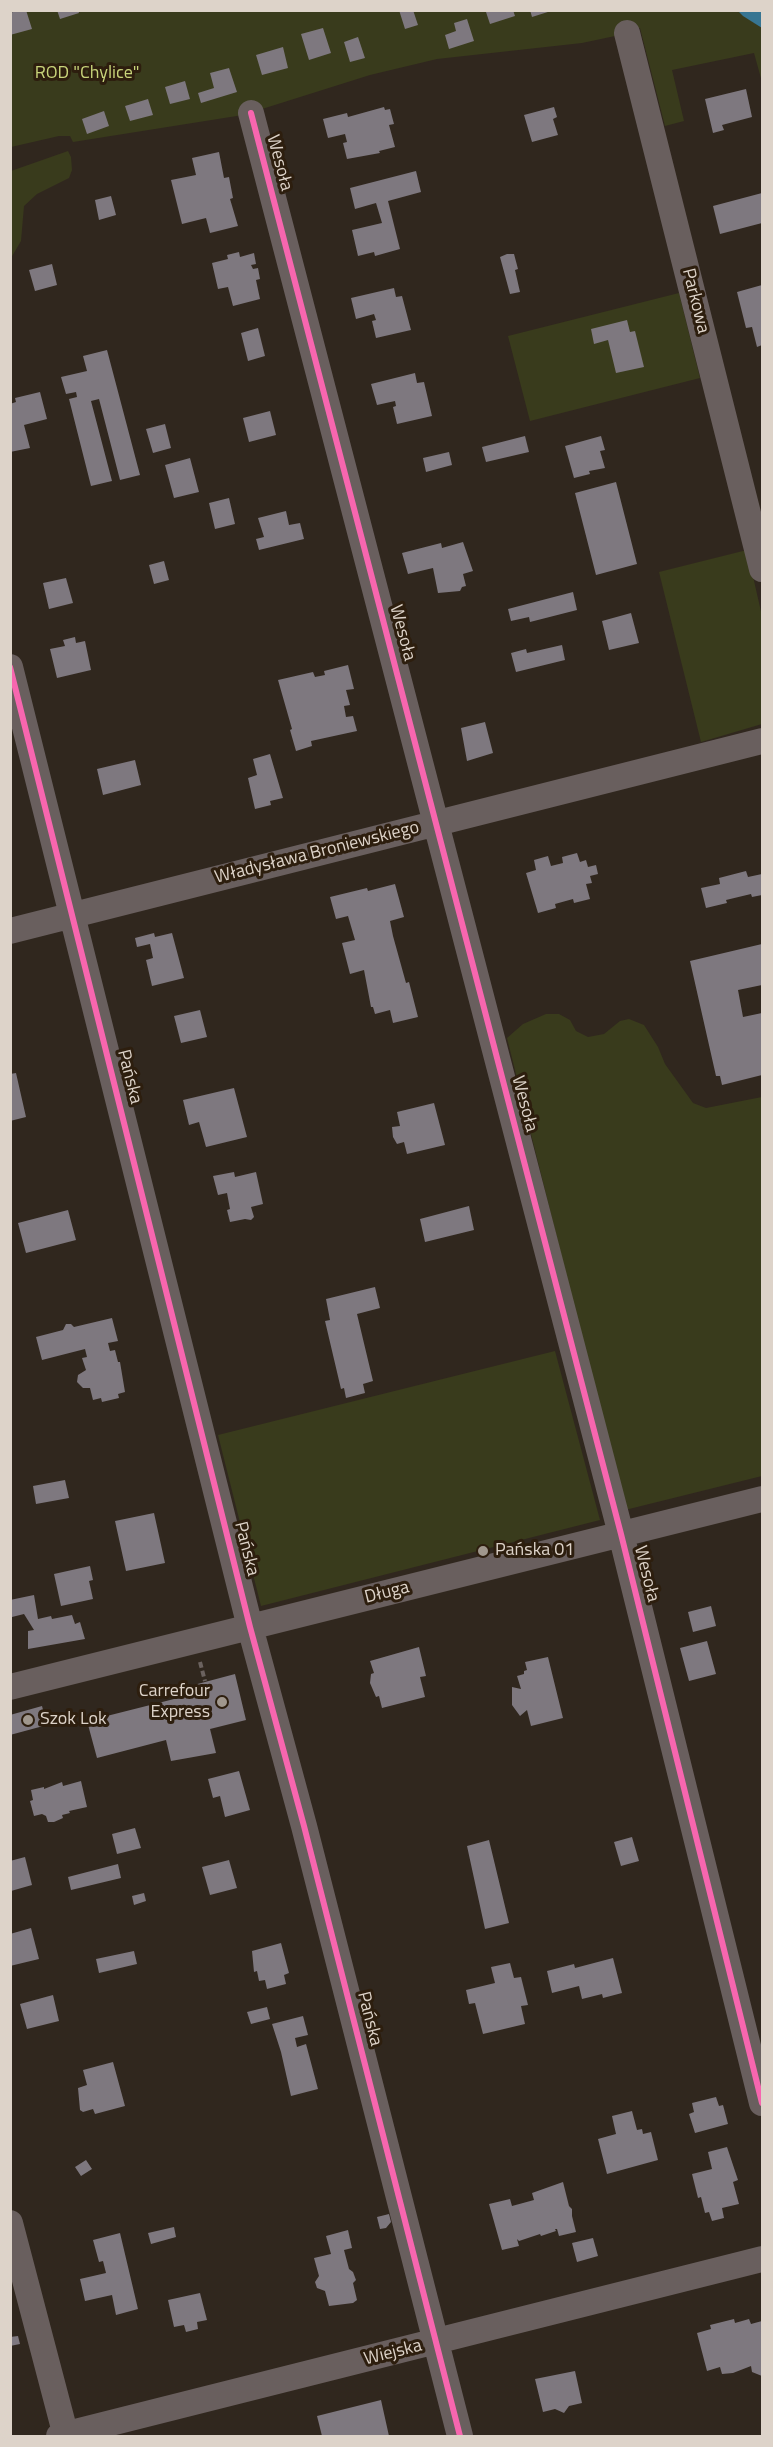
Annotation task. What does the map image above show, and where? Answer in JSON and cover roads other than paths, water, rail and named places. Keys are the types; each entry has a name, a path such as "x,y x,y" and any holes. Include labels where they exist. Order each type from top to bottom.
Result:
{"street":[{"name":"Parkowa","path":"627,33 762,569"},
{"name":"Wesoła","path":"251,113 621,1534 762,2103"},
{"name":"Pańska","path":"10,667 74,914 250,1627 460,2436"},
{"name":"Władysława Broniewskiego","path":"10,930 762,741"},
{"name":"Długa","path":"10,1687 762,1499"},
{"path":"10,2223 63,2436"},
{"name":"Wiejska","path":"63,2436 762,2259"}],"water":[{"path":"738,11 762,11 762,28 743,16"}],"place":[{"name":"Pańska 01","path":"483,1551"},
{"name":"Carrefour Express","path":"222,1702"},
{"name":"Szok Lok","path":"28,1720"}],"park label":[{"name":"ROD \"Chylice\"","path":"87,74"}]}
